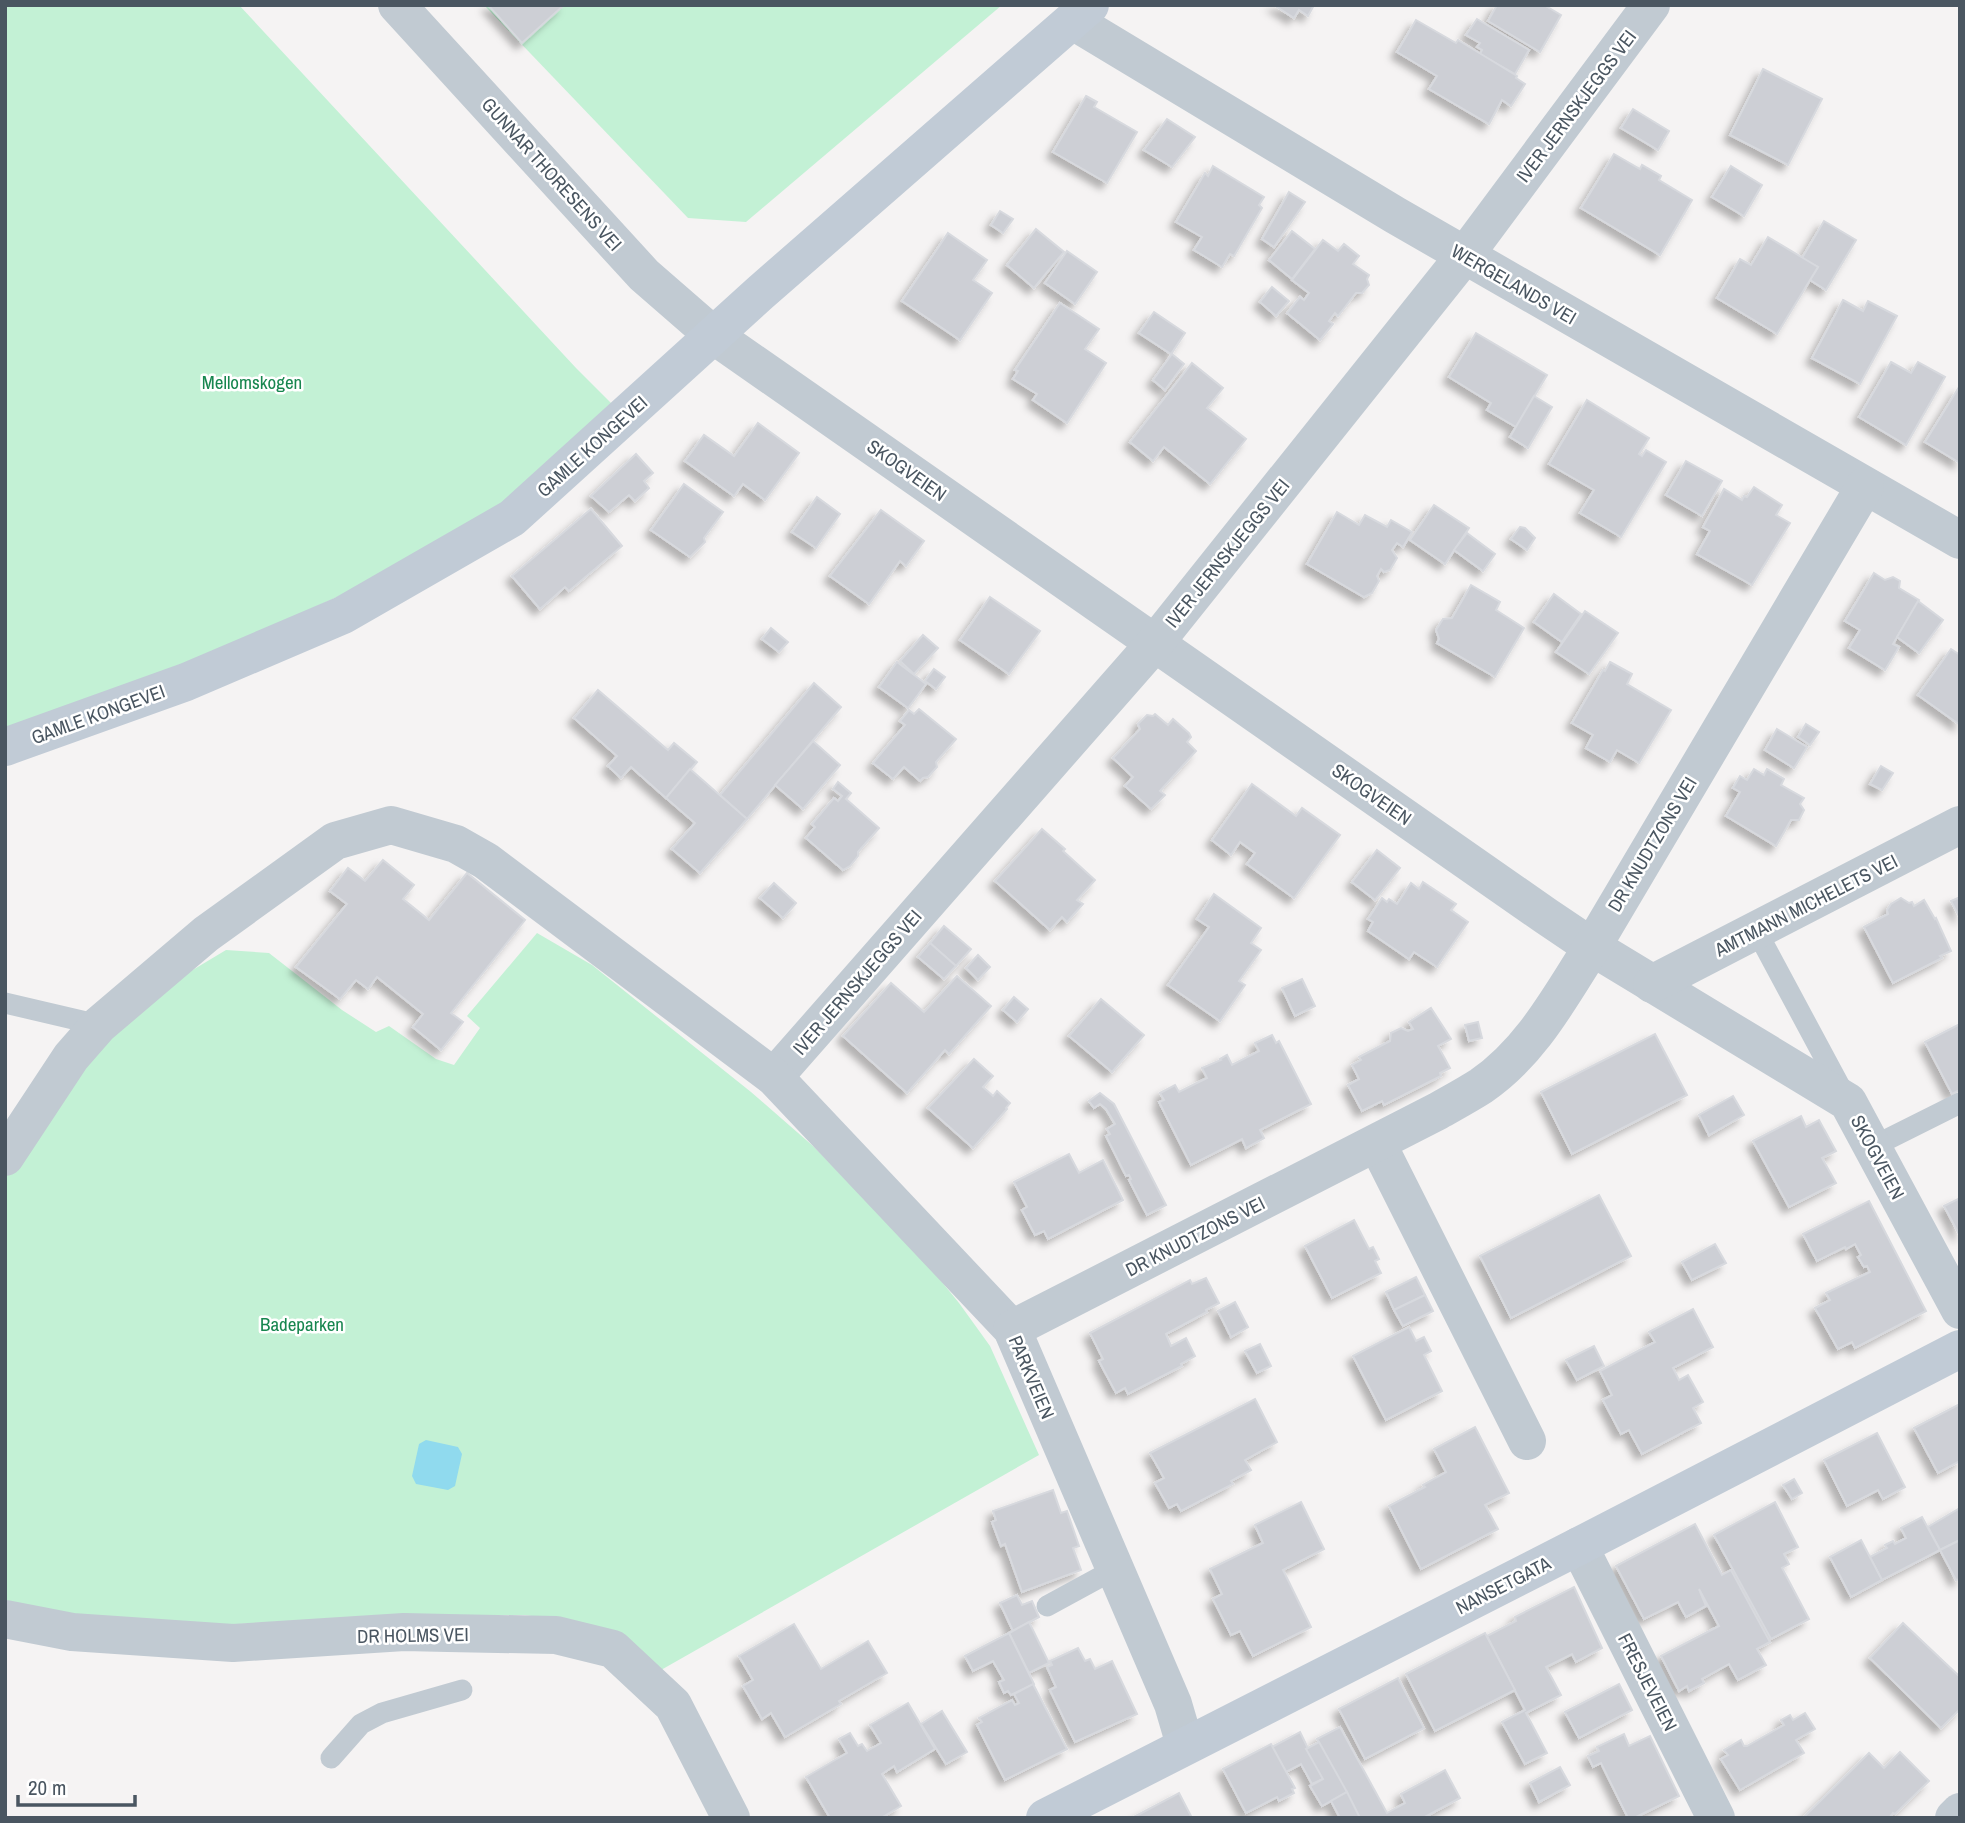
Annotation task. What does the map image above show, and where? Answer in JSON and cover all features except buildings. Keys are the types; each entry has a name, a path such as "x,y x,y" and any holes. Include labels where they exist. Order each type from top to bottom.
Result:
{"street":[{"name":"GUNNAR THORESENS VEI","path":"397,5 643,275 713,335"},
{"name":"IVER JERNSKJEGGS VEI","path":"774,1077 1155,643 1465,255 1651,5"},
{"name":"GAMLE KONGEVEI","path":"5,747 186,682 342,615 512,518 713,335 1082,13"},
{"name":"WERGELANDS VEI","path":"1082,13 1465,255 1960,540"},
{"name":"SKOGVEIEN","path":"713,335 1592,947 1848,1102 1960,1310"},
{"name":"DR KNUDTZONS VEI","path":"1012,1329 1377,1143 1480,1087 1507,1065 1548,1016 1592,947 1865,486"},
{"path":"5,1157 71,1057 99,1025 206,934 335,841 391,825 456,844 486,860 774,1077"},
{"name":"AMTMANN MICHELETS VEI","path":"1653,984 1960,825"},
{"name":"PARKVEIEN","path":"774,1077 1012,1329 1173,1704 1185,1745"},
{"path":"1377,1143 1527,1441"},
{"name":"NANSETGATA","path":"1045,1818 1960,1349"},
{"name":"FRESJEVEIEN","path":"1579,1546 1716,1818"},
{"name":"DR HOLMS VEI","path":"5,1619 72,1632 233,1643 437,1632 556,1635 613,1649 673,1705 731,1818"},
{"path":"1954,1818 1960,1812"}],"lane":[{"path":"1756,930 1848,1102"},
{"path":"5,1003 99,1025"},
{"path":"1872,1147 1960,1103"},
{"path":"1047,1606 1115,1569"},
{"path":"331,1758 361,1724 382,1713 462,1690"}],"green space":[{"name":"Mellomskogen","path":"5,5 239,5 576,368 625,417 512,518 5,747"},
{"path":"484,5 1002,5 746,222 688,218"},
{"name":"Badeparken","path":"537,933 592,965 751,1092 813,1146 924,1260 990,1346 1039,1455 661,1670 592,1625 525,1615 392,1615 86,1633 5,1619 5,1157 71,1057 181,977 226,950 269,953 342,1010 376,1032 389,1026 436,1059 454,1065 480,1028 467,1016"}],"water":[{"path":"426,1440 458,1447 462,1454 455,1486 448,1490 416,1484 412,1476 419,1444"}]}
